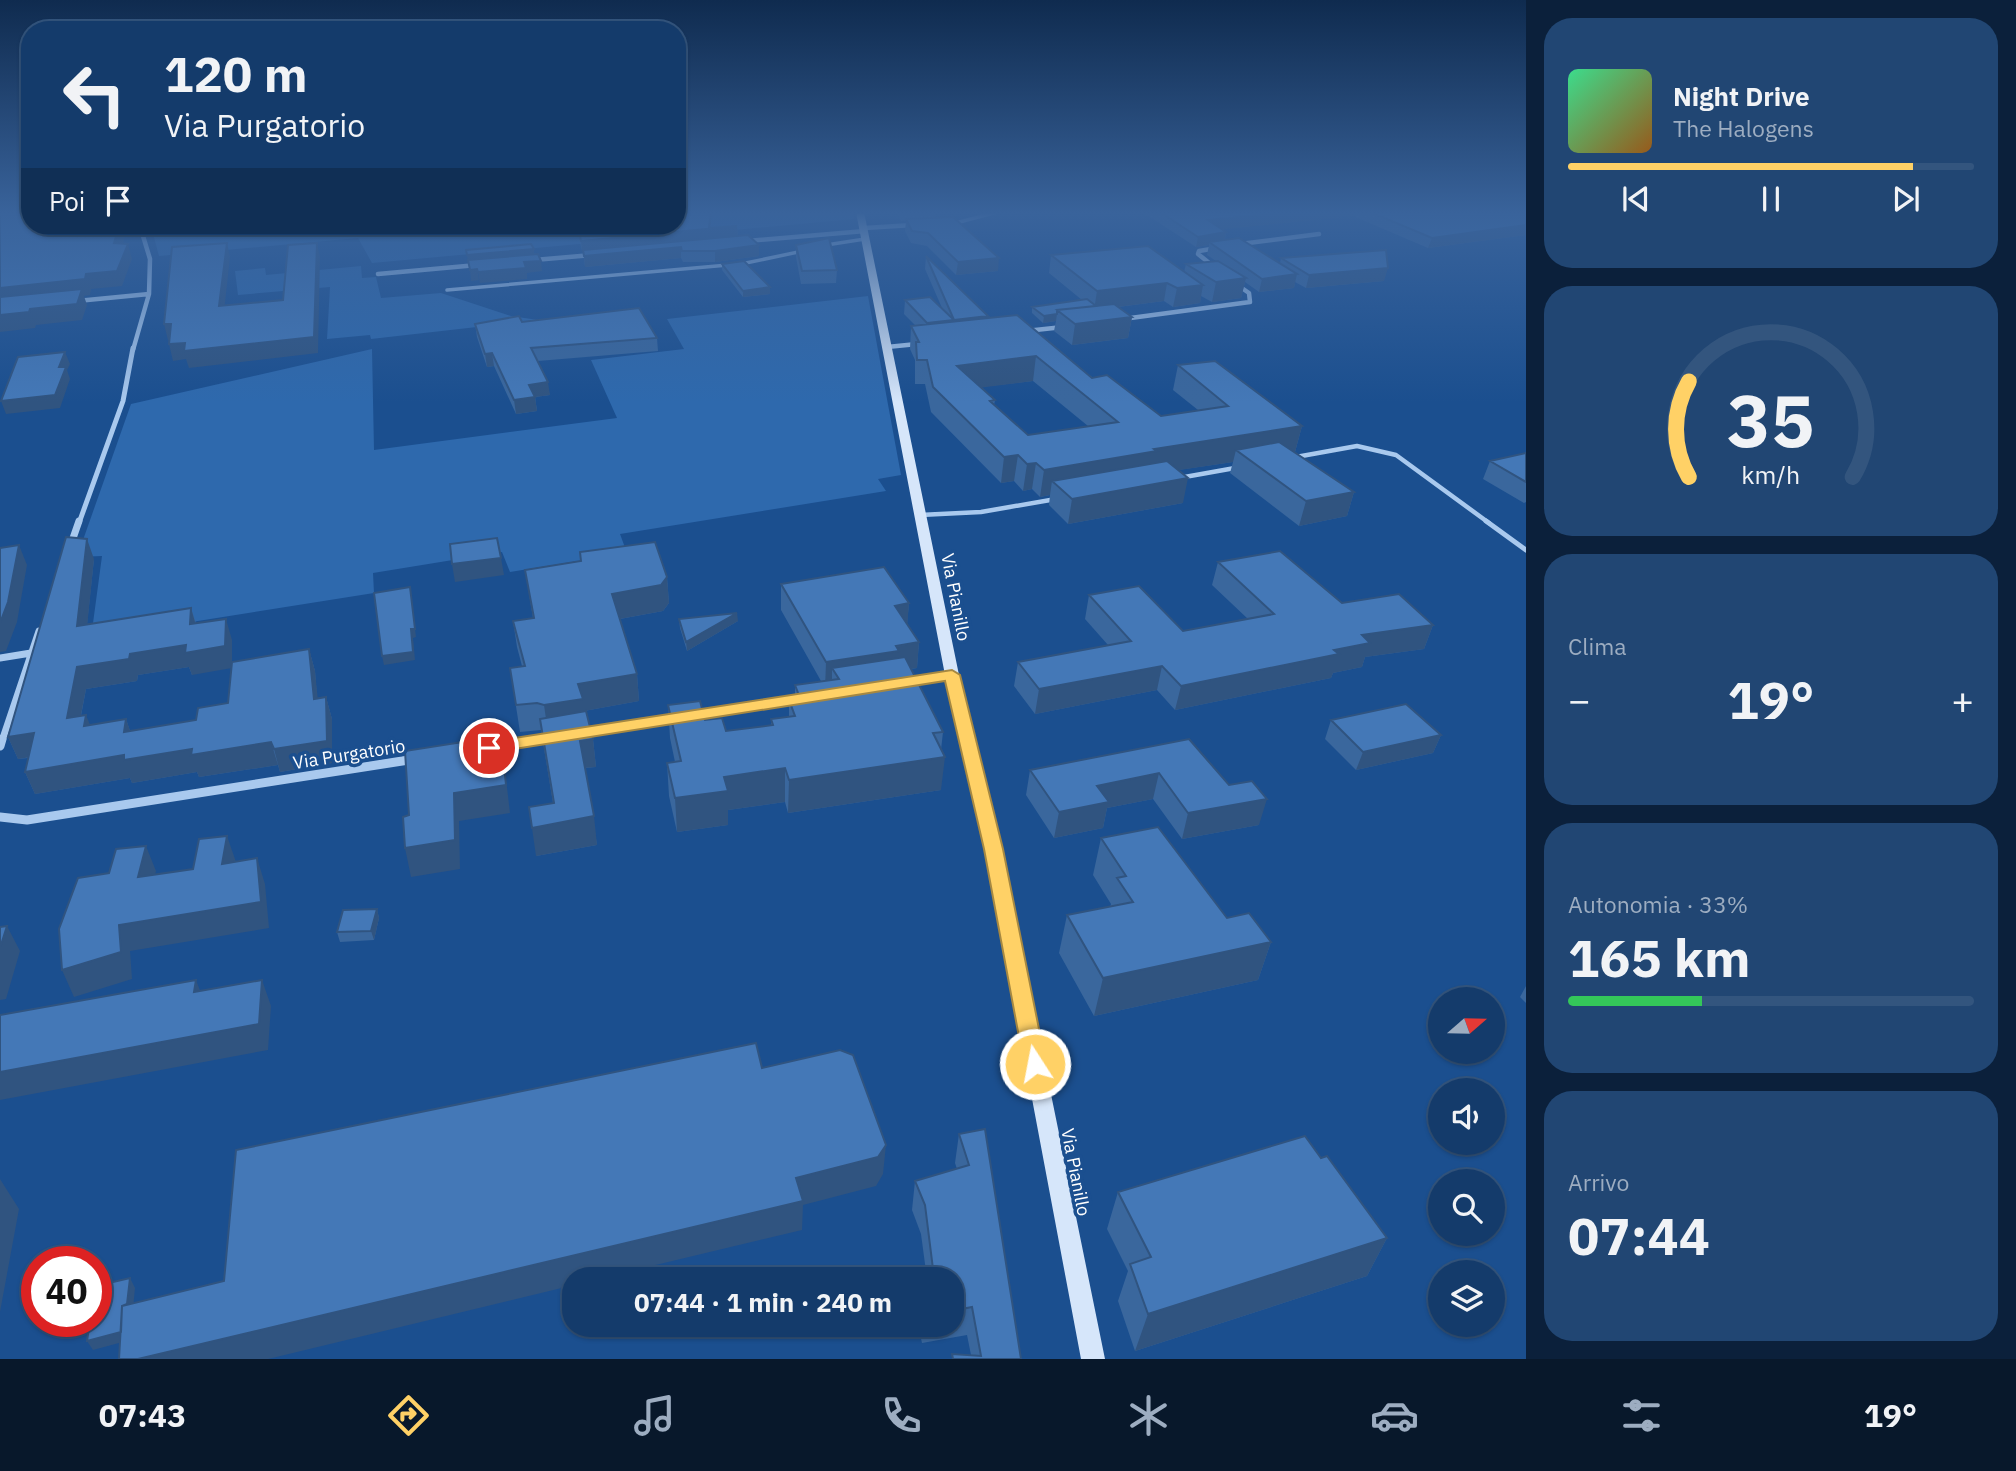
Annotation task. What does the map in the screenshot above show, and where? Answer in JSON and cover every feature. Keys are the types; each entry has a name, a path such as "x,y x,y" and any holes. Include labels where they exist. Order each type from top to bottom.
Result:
{"street":[{"path":"68,552 123,401 137,328 149,294 149,275"},
{"name":"Via Pianillo","path":"873,275 952,675 993,849 1093,1359"},
{"path":"1121,319 1250,302 1249,293 1228,278"},
{"path":"66,302 149,294"},
{"path":"1015,333 1067,326"},
{"path":"887,347 927,343"},
{"path":"0,746 41,628"},
{"path":"0,658 32,653"},
{"path":"897,684 952,675"},
{"path":"579,734 800,699"},
{"path":"482,749 565,736"},
{"name":"Via Purgatorio","path":"0,817 27,821 427,757"}],"lane":[{"path":"447,290 612,275"},
{"path":"1282,460 1357,446 1396,455 1526,550"},
{"path":"1173,479 1241,467"},
{"path":"920,515 981,512 1063,498"}],"shaded area":[{"path":"236,275 362,275 362,278 376,277 381,298 441,293 511,316 538,320 371,339 370,335 327,339 330,287 238,295"},
{"path":"868,296 901,475 878,479 886,491 620,534 627,553 510,572 502,552 373,573 374,593 91,638 102,556 77,557 131,404 372,349 374,450 617,418 591,360 684,349 667,319"}],"building":[{"path":"0,275 86,275 85,279 0,288"},
{"path":"169,275 223,275 219,306 283,300 285,275 316,275 314,337 184,351 185,343 169,344 171,324 164,324"},
{"path":"731,275 758,275 770,287 743,291"},
{"path":"934,275 946,275 988,316 954,320"},
{"path":"1077,275 1189,275 1203,285 1177,288 1167,283 1097,291"},
{"path":"1205,275 1242,275 1246,278 1216,282"},
{"path":"1257,275 1287,275 1262,279"},
{"path":"82,289 77,304 0,315 0,297"},
{"path":"930,297 954,320 927,323 905,300"},
{"path":"1087,299 1096,306 1057,310 1057,314 1044,316 1032,307"},
{"path":"1114,304 1132,317 1075,324 1057,310"},
{"path":"639,308 657,338 531,348 548,382 529,385 535,397 514,400 492,353 485,354 475,324 519,316 522,322"},
{"path":"1017,315 1092,378 1107,375 1161,416 1228,406 1178,365 1215,361 1302,426 1154,449 1157,451 1044,470 1036,463 1027,464 1018,455 1004,457 933,387 927,360 917,360 916,342 919,342 911,326","holes":["1036,356 1118,422 1028,435 990,401 995,400 957,366"]},
{"path":"65,352 59,367 66,367 55,395 1,401 18,357"},
{"path":"1279,442 1354,492 1306,501 1236,450"},
{"path":"1526,453 1526,482 1490,461"},
{"path":"1167,461 1188,478 1072,499 1052,481"},
{"path":"66,537 87,539 77,626 191,608 190,624 226,619 225,646 185,653 186,645 130,654 129,659 77,667 67,718 86,715 84,726 126,719 124,732 196,720 198,708 228,703 232,662 309,649 314,699 326,697 327,741 274,749 271,742 191,755 192,749 124,760 124,755 25,772 34,733 8,737"},
{"path":"497,538 501,558 452,564 450,544"},
{"path":"655,542 667,577 661,585 612,594 637,674 578,684 583,699 544,705 516,705 510,668 525,666 513,621 534,618 525,570 581,561 580,552"},
{"path":"19,545 8,602 0,623 0,548"},
{"path":"1280,551 1342,603 1399,594 1433,625 1362,635 1370,643 1334,650 1339,654 1181,686 1162,666 1039,689 1018,662 1131,641 1089,595 1139,586 1183,631 1274,614 1218,562"},
{"path":"884,567 909,603 895,606 919,642 896,646 899,651 826,662 781,584"},
{"path":"410,587 415,629 411,629 413,652 382,656 374,593"},
{"path":"737,613 686,642 679,619"},
{"path":"905,657 943,732 933,733 945,757 789,780 785,768 724,777 728,791 675,798 667,763 681,761 668,705 700,701 705,720 722,718 726,731 773,725 771,719 795,716 789,700 800,698 795,685 839,679 832,668"},
{"path":"1406,704 1441,735 1363,752 1331,720"},
{"path":"586,711 593,739 580,741 594,816 532,828 529,807 554,803 540,719"},
{"path":"501,736 506,785 454,793 455,840 405,848 403,817 409,815 405,751"},
{"path":"1189,739 1229,785 1252,781 1267,799 1188,813 1159,773 1097,786 1109,802 1059,812 1030,770"},
{"path":"1158,827 1227,918 1249,913 1271,942 1103,978 1067,915 1133,902 1117,878 1126,876 1101,838"},
{"path":"227,836 222,864 257,858 261,902 119,925 121,952 62,970 59,929 78,878 109,873 116,849 146,846 138,877 193,869 199,839"},
{"path":"377,909 371,931 337,932 343,910"},
{"path":"7,926 0,948 0,927"},
{"path":"196,980 194,992 262,980 259,1024 0,1072 0,1015"},
{"path":"756,1043 762,1068 840,1050 853,1055 886,1145 878,1157 796,1178 803,1201 138,1359 119,1359 122,1306 224,1281 236,1150"},
{"path":"985,1129 1021,1359 953,1359 952,1354 981,1356 972,1307 964,1309 964,1267 933,1267 925,1205 915,1181 969,1165 959,1134"},
{"path":"1305,1136 1321,1158 1327,1156 1387,1238 1148,1314 1130,1264 1151,1257 1118,1192"},
{"path":"130,1278 127,1304 122,1306 121,1332 112,1334 112,1282"}],"route":[{"path":"489,748 952,675 993,849 1035,1064"}]}
